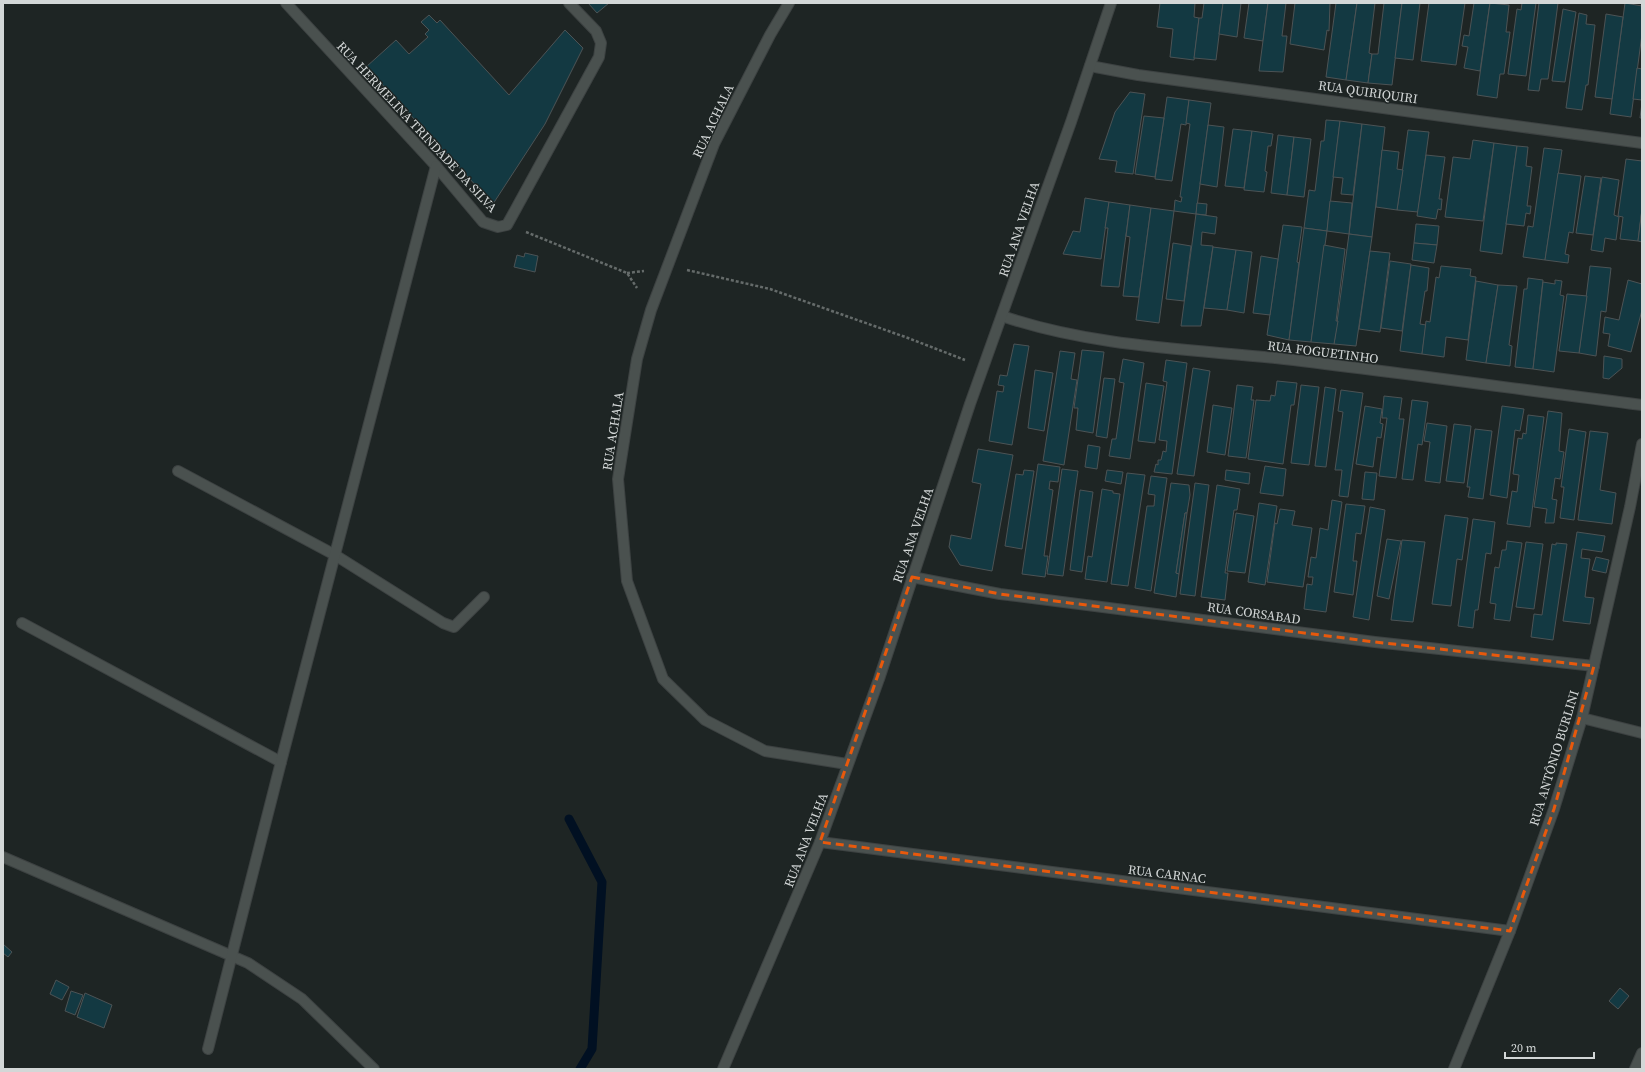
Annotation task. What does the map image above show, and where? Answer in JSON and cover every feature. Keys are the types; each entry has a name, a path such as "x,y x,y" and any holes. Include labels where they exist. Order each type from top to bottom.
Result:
{"street":[{"name":"RUA HERMELINA TRINDADE DA SILVA","path":"286,3 436,166 483,222 498,227 507,225 599,57 601,43 596,31 569,3"},
{"name":"RUA ACHALA","path":"789,3 770,35 714,144 651,310 637,359 618,479 627,581 663,679 705,720 765,751 847,764"},
{"name":"RUA ANA VELHA","path":"723,1069 820,842 879,678 983,368 1111,3"},
{"name":"RUA QUIRIQUIRI","path":"1090,66 1138,75 1642,143"},
{"path":"208,1049 436,166"},
{"name":"RUA FOGUETINHO","path":"1002,316 1026,324 1081,336 1129,344 1286,360 1642,405"},
{"name":"RUA ANTÔNIO BURLINI","path":"1454,1069 1510,931 1554,809 1582,718 1630,508 1642,444"},
{"path":"178,471 335,555 443,623 454,627 484,597"},
{"name":"RUA CORSABAD","path":"912,577 1008,594 1375,642 1594,666"},
{"path":"22,622 281,762"},
{"path":"1582,718 1642,733"},
{"name":"RUA CARNAC","path":"820,842 1510,931"},
{"path":"3,857 248,963 302,999 374,1069"},
{"path":"1635,1069 1642,1053"}],"path":[{"path":"507,225 627,273 651,310"},
{"path":"668,267 770,289 908,338 983,368"}],"highlighted area":[{"path":"912,577 1000,594 1375,642 1594,666 1554,809 1510,931 820,842"}],"building":[{"path":"588,3 609,3 597,13"},
{"path":"1160,3 1195,3 1194,17 1199,18 1194,60 1170,57 1173,29 1157,27"},
{"path":"1204,3 1223,3 1216,60 1194,58 1199,18 1202,18"},
{"path":"1223,3 1241,3 1237,37 1219,34"},
{"path":"1249,3 1268,3 1263,41 1244,38"},
{"path":"1268,3 1286,3 1282,36 1287,36 1283,72 1259,71"},
{"path":"1295,3 1330,3 1329,31 1327,30 1324,50 1290,44"},
{"path":"1336,3 1357,3 1346,80 1326,77"},
{"path":"1357,3 1375,3 1369,53 1372,54 1368,83 1346,80"},
{"path":"1384,3 1402,3 1392,85 1368,83 1372,54 1378,54"},
{"path":"1402,3 1420,3 1413,60 1395,58"},
{"path":"1429,3 1465,3 1456,65 1421,61"},
{"path":"1474,3 1490,3 1480,71 1464,68 1468,47 1462,46 1464,35 1469,36"},
{"path":"1490,3 1509,5 1506,32 1510,32 1504,74 1500,74 1497,98 1477,95"},
{"path":"1522,3 1536,3 1526,76 1508,74 1517,9 1521,10"},
{"path":"1539,3 1558,3 1548,79 1541,79 1539,91 1528,90"},
{"path":"1625,3 1642,6 1642,34 1631,117 1610,114"},
{"path":"1563,9 1576,12 1565,82 1552,81"},
{"path":"1579,13 1587,15 1586,24 1595,25 1588,85 1586,85 1582,110 1566,108"},
{"path":"1606,14 1623,17 1612,99 1595,97"},
{"path":"429,15 437,23 440,20 509,95 565,30 583,48 545,124 493,204 366,67 396,40 409,54 428,37 425,34 429,30 421,22"},
{"path":"1637,68 1642,69 1642,100 1633,99"},
{"path":"1130,92 1145,94 1133,174 1115,172 1117,161 1099,159 1115,112"},
{"path":"1167,97 1189,100 1186,125 1181,124 1172,181 1155,179"},
{"path":"1189,100 1211,103 1196,214 1174,211 1175,200 1181,202 1182,197 1180,197 1190,124 1186,123"},
{"path":"1642,103 1642,118 1640,118"},
{"path":"1144,116 1164,118 1155,177 1135,174"},
{"path":"1326,120 1340,121 1327,231 1304,228 1309,190 1315,191 1321,141 1324,141"},
{"path":"1340,121 1362,124 1353,195 1341,194 1343,178 1333,177"},
{"path":"1362,124 1385,127 1372,237 1349,234"},
{"path":"1208,125 1224,127 1217,187 1200,184"},
{"path":"1233,129 1252,131 1244,188 1225,186"},
{"path":"1408,130 1429,132 1418,212 1397,210"},
{"path":"1252,131 1273,134 1271,146 1268,146 1265,171 1267,172 1264,192 1244,190"},
{"path":"1278,135 1294,137 1287,195 1271,193"},
{"path":"1294,137 1311,139 1304,197 1287,195"},
{"path":"1473,140 1494,143 1483,221 1445,217 1453,157 1470,159"},
{"path":"1494,143 1517,146 1502,254 1480,251"},
{"path":"1517,146 1528,147 1526,166 1532,167 1527,206 1531,206 1530,214 1526,213 1524,226 1506,224"},
{"path":"1544,148 1562,150 1545,260 1523,257 1528,226 1533,227"},
{"path":"1382,150 1399,152 1397,169 1403,170 1397,210 1376,207"},
{"path":"1426,155 1445,157 1439,199 1442,199 1441,210 1438,209 1436,219 1417,216"},
{"path":"1626,159 1642,161 1642,209 1638,241 1620,239 1623,217 1618,216"},
{"path":"1558,173 1581,176 1573,233 1569,232 1565,254 1569,255 1568,263 1545,260"},
{"path":"1585,176 1601,178 1593,235 1576,233"},
{"path":"1602,177 1619,180 1614,215 1619,217 1616,240 1605,238 1603,252 1591,250"},
{"path":"1085,198 1109,202 1101,259 1063,254 1073,231 1080,232"},
{"path":"1330,201 1352,203 1349,234 1327,231"},
{"path":"1109,202 1130,205 1119,287 1101,286 1108,228 1105,228"},
{"path":"1197,203 1207,204 1206,215 1196,214"},
{"path":"1130,205 1151,208 1139,297 1123,296 1130,237 1126,236"},
{"path":"1151,208 1174,211 1159,323 1136,320"},
{"path":"1642,209 1642,242 1638,241"},
{"path":"1196,214 1217,217 1215,234 1202,232 1201,245 1213,246 1201,326 1181,326"},
{"path":"1416,224 1439,226 1437,245 1414,243"},
{"path":"1283,225 1302,227 1289,340 1267,335"},
{"path":"1304,228 1327,231 1311,342 1289,340"},
{"path":"1349,234 1372,237 1356,346 1334,344"},
{"path":"1173,243 1191,246 1184,301 1166,299"},
{"path":"1414,243 1437,245 1434,263 1412,260"},
{"path":"1324,245 1345,249 1336,321 1338,321 1334,344 1311,342"},
{"path":"1213,247 1236,250 1227,310 1204,308"},
{"path":"1236,250 1252,252 1244,313 1227,310"},
{"path":"1370,251 1390,253 1380,332 1359,329"},
{"path":"525,253 538,256 535,272 514,267 517,255 524,257"},
{"path":"1261,256 1278,259 1270,315 1253,313"},
{"path":"1390,261 1411,264 1402,331 1381,328"},
{"path":"1411,265 1429,268 1427,291 1425,291 1420,324 1426,325 1422,354 1400,351"},
{"path":"1441,266 1471,269 1470,276 1476,277 1468,340 1446,337 1444,357 1422,354 1426,321 1430,322 1436,277 1439,278"},
{"path":"1590,266 1611,268 1606,312 1601,311 1596,356 1579,353"},
{"path":"1528,278 1543,280 1533,369 1515,367 1524,289 1527,289"},
{"path":"1555,280 1562,281 1560,295 1564,296 1554,372 1533,369 1543,282 1555,284"},
{"path":"1628,280 1642,284 1642,310 1631,352 1608,346 1610,334 1603,333 1605,317 1619,320"},
{"path":"1476,281 1498,285 1486,363 1466,360"},
{"path":"1498,285 1517,286 1509,345 1512,346 1510,366 1486,363"},
{"path":"1567,294 1587,296 1579,353 1559,351"},
{"path":"1014,344 1029,346 1012,445 989,441 997,391 1003,392 1004,386 998,385 1000,375 1007,376"},
{"path":"1082,350 1104,352 1093,433 1076,430 1078,408 1074,408"},
{"path":"1060,351 1075,353 1071,379 1077,380 1064,465 1043,461"},
{"path":"1604,356 1622,359 1622,368 1609,379 1603,378"},
{"path":"1123,359 1144,363 1130,459 1109,456 1112,439 1116,439 1124,383 1119,382"},
{"path":"1166,360 1187,363 1172,474 1154,472 1156,464 1158,465 1158,460 1161,460 1163,451 1166,452 1167,441 1159,440 1167,382 1163,381"},
{"path":"1193,368 1210,371 1194,476 1177,474"},
{"path":"1035,370 1053,373 1044,431 1028,428"},
{"path":"1104,378 1115,379 1107,438 1096,436"},
{"path":"1277,381 1297,383 1294,405 1291,405 1283,464 1248,459 1256,400 1270,401 1271,395 1275,396"},
{"path":"1146,383 1164,386 1155,443 1138,441"},
{"path":"1237,385 1253,387 1251,400 1254,400 1246,458 1228,456"},
{"path":"1301,385 1319,387 1309,465 1291,463"},
{"path":"1325,387 1336,389 1326,467 1315,466"},
{"path":"1341,390 1363,393 1348,497 1339,496 1342,470 1335,470 1343,412 1338,411"},
{"path":"1384,396 1402,398 1399,419 1404,419 1396,478 1379,476 1387,418 1382,418"},
{"path":"1412,400 1428,402 1422,445 1418,444 1413,480 1402,479"},
{"path":"1213,405 1232,408 1225,455 1207,452"},
{"path":"1365,406 1382,409 1380,423 1383,424 1381,438 1377,437 1373,467 1356,464"},
{"path":"1502,406 1524,409 1520,431 1515,430 1507,498 1490,495"},
{"path":"1548,411 1562,413 1559,451 1564,452 1560,479 1555,478 1552,499 1557,500 1554,523 1545,523 1547,509 1534,507"},
{"path":"1528,415 1544,417 1530,527 1507,524 1512,491 1517,492 1519,475 1513,474 1518,438 1522,439 1523,433 1526,434"},
{"path":"1427,423 1447,426 1440,483 1425,481 1430,442 1424,441"},
{"path":"1454,424 1471,426 1464,483 1446,481"},
{"path":"1475,429 1492,431 1483,499 1468,497 1470,487 1467,487"},
{"path":"1569,429 1586,432 1574,520 1560,518 1564,487 1561,487"},
{"path":"1590,431 1608,433 1600,490 1616,493 1612,524 1578,520"},
{"path":"1088,445 1100,447 1097,469 1085,467"},
{"path":"978,449 1013,455 992,571 960,565 949,547 951,535 971,539 981,484 972,482"},
{"path":"1038,464 1060,467 1058,482 1050,481 1049,489 1053,490 1044,556 1048,556 1045,577 1022,574"},
{"path":"1265,466 1286,469 1283,496 1260,493"},
{"path":"1062,469 1078,471 1063,576 1047,574"},
{"path":"1024,470 1034,471 1022,549 1005,546 1016,474 1023,475"},
{"path":"1107,470 1123,472 1121,484 1105,481"},
{"path":"1226,470 1250,473 1249,484 1225,480"},
{"path":"1365,472 1377,473 1374,500 1362,499"},
{"path":"1127,473 1145,475 1128,586 1111,584"},
{"path":"1151,476 1167,478 1151,591 1135,588 1147,506 1154,506 1155,495 1148,494"},
{"path":"1171,483 1189,485 1190,495 1187,513 1185,513 1176,573 1179,574 1176,597 1154,593"},
{"path":"1195,483 1209,485 1195,596 1180,594"},
{"path":"1217,485 1240,489 1237,510 1234,510 1225,573 1228,573 1225,600 1201,597"},
{"path":"1102,489 1120,494 1107,582 1085,579 1088,556 1092,557"},
{"path":"1080,490 1093,492 1082,572 1070,570"},
{"path":"1332,500 1342,502 1326,612 1304,609 1307,584 1312,585 1313,577 1308,577 1311,557 1316,558 1320,528 1328,530"},
{"path":"1259,503 1277,506 1265,585 1248,582"},
{"path":"1346,504 1365,506 1361,534 1356,533 1353,561 1357,561 1353,595 1334,592"},
{"path":"1370,507 1385,510 1369,620 1353,617"},
{"path":"1280,509 1295,511 1292,525 1312,528 1303,587 1267,582 1275,523 1277,524"},
{"path":"1185,513 1187,513 1179,574 1176,573"},
{"path":"1236,513 1254,516 1245,573 1227,571"},
{"path":"1445,515 1468,518 1462,560 1457,559 1451,606 1432,604"},
{"path":"1473,519 1495,522 1491,554 1486,553 1478,610 1475,610 1473,628 1458,626"},
{"path":"1577,532 1605,536 1602,552 1582,549 1581,558 1590,559 1585,597 1594,598 1590,624 1563,621"},
{"path":"1387,539 1401,541 1389,599 1377,596"},
{"path":"1402,540 1425,542 1413,622 1391,620"},
{"path":"1507,541 1522,543 1510,621 1494,619 1496,604 1490,603 1495,567 1499,568 1502,550 1506,550"},
{"path":"1526,542 1543,544 1534,609 1516,607"},
{"path":"1556,543 1567,544 1553,640 1531,637 1534,614 1542,615 1552,544 1556,545"},
{"path":"1596,557 1609,560 1606,573 1592,570"},
{"path":"3,944 12,952 8,957 3,953"},
{"path":"56,980 69,987 62,1000 50,994"},
{"path":"1620,988 1629,996 1618,1009 1609,1001"},
{"path":"71,991 83,995 75,1015 65,1011"},
{"path":"85,993 112,1005 104,1028 77,1017"}],"waterway":[{"path":"569,819 602,882 592,1049 580,1069"}]}
